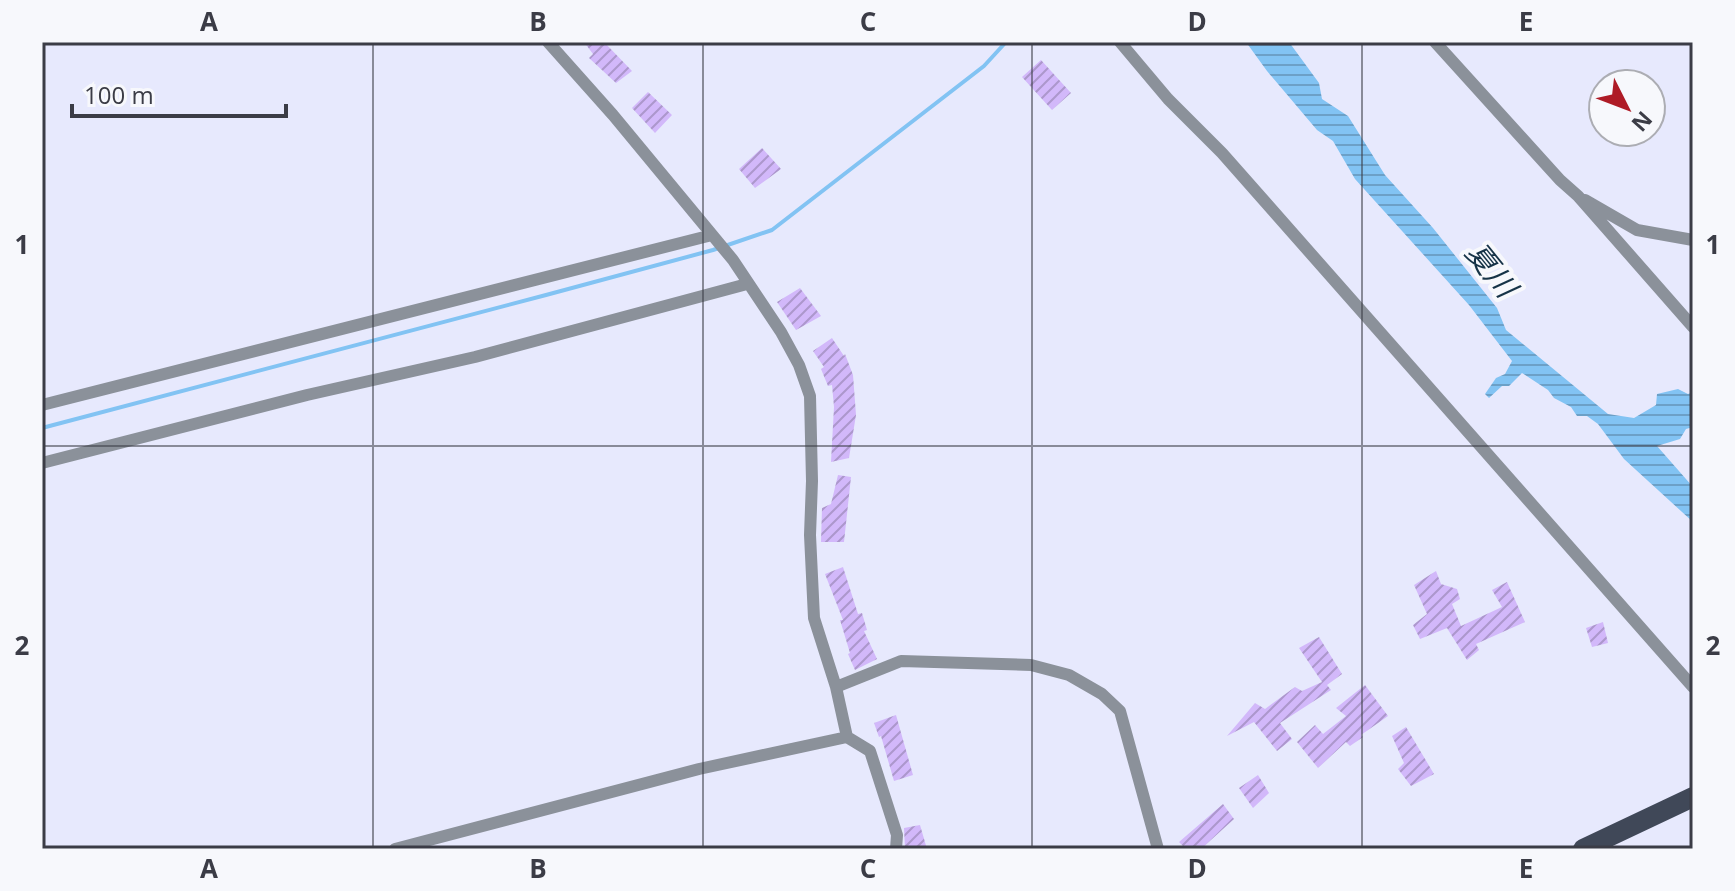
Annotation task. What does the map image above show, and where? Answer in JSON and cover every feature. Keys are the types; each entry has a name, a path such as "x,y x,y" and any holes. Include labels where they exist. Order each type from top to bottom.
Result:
{"main road":[{"path":"1583,849 1693,797"}],"street":[{"path":"548,42 728,254 799,365 810,396 810,535 814,618 836,687 847,737"},
{"path":"1120,42 1168,99 1222,153 1693,687"},
{"path":"1435,42 1578,196 1693,327"},
{"path":"1578,196 1637,230 1693,240"},
{"path":"42,405 714,237"},
{"path":"42,463 247,410 475,357 747,284"},
{"path":"836,687 901,661 1031,665 1069,675 1102,694 1120,711 1158,849"},
{"path":"395,849 699,769 847,737 870,751 897,835 896,849"}],"water":[{"path":"1246,42 1289,42 1319,83 1322,99 1348,116 1385,175 1433,228 1497,308 1506,330 1608,414 1634,418 1656,405 1657,394 1678,389 1688,394 1693,392 1693,427 1686,429 1680,439 1657,446 1693,487 1693,522 1624,459 1598,424 1587,416 1577,416 1571,407 1522,373 1509,386 1502,386 1489,398 1485,394 1496,378 1505,374 1512,361 1469,305 1355,179 1333,141 1317,130"}],"building":[{"path":"584,42 604,42 632,71 616,83 589,58 593,54"},
{"path":"1041,60 1071,93 1052,110 1022,77"},
{"path":"648,92 672,115 655,133 632,108"},
{"path":"762,148 781,169 755,188 739,169"},
{"path":"800,288 821,316 796,330 777,302"},
{"path":"832,338 845,354 853,375 856,415 849,458 831,462 832,385 828,386 821,369 824,367 813,351"},
{"path":"838,475 851,477 844,542 821,542 822,508 831,504"},
{"path":"843,567 858,614 862,613 867,630 864,631 877,659 855,670 848,654 840,620 843,620 825,574"},
{"path":"1436,571 1441,584 1457,589 1460,599 1452,604 1461,626 1502,607 1492,590 1507,582 1525,622 1476,644 1479,650 1467,660 1447,628 1420,639 1413,625 1427,614 1414,585"},
{"path":"1603,622 1608,643 1592,647 1586,628"},
{"path":"1319,637 1342,674 1327,685 1331,690 1280,723 1292,739 1277,751 1254,722 1227,736 1255,703 1265,709 1295,687 1302,691 1322,682 1299,648"},
{"path":"1365,685 1388,716 1350,746 1346,742 1318,768 1297,742 1315,725 1323,734 1346,716 1336,708"},
{"path":"896,715 913,775 894,781 874,723"},
{"path":"1406,727 1434,774 1411,786 1398,769 1404,763 1392,736"},
{"path":"1258,775 1269,793 1253,808 1239,788"},
{"path":"1223,804 1234,819 1201,849 1186,849 1179,842"},
{"path":"920,825 927,849 905,849 904,828"}],"waterway":[{"path":"42,428 713,250 772,230 984,66 1006,42"}],"water label":[{"name":"夏川","path":"1492,269"}]}
